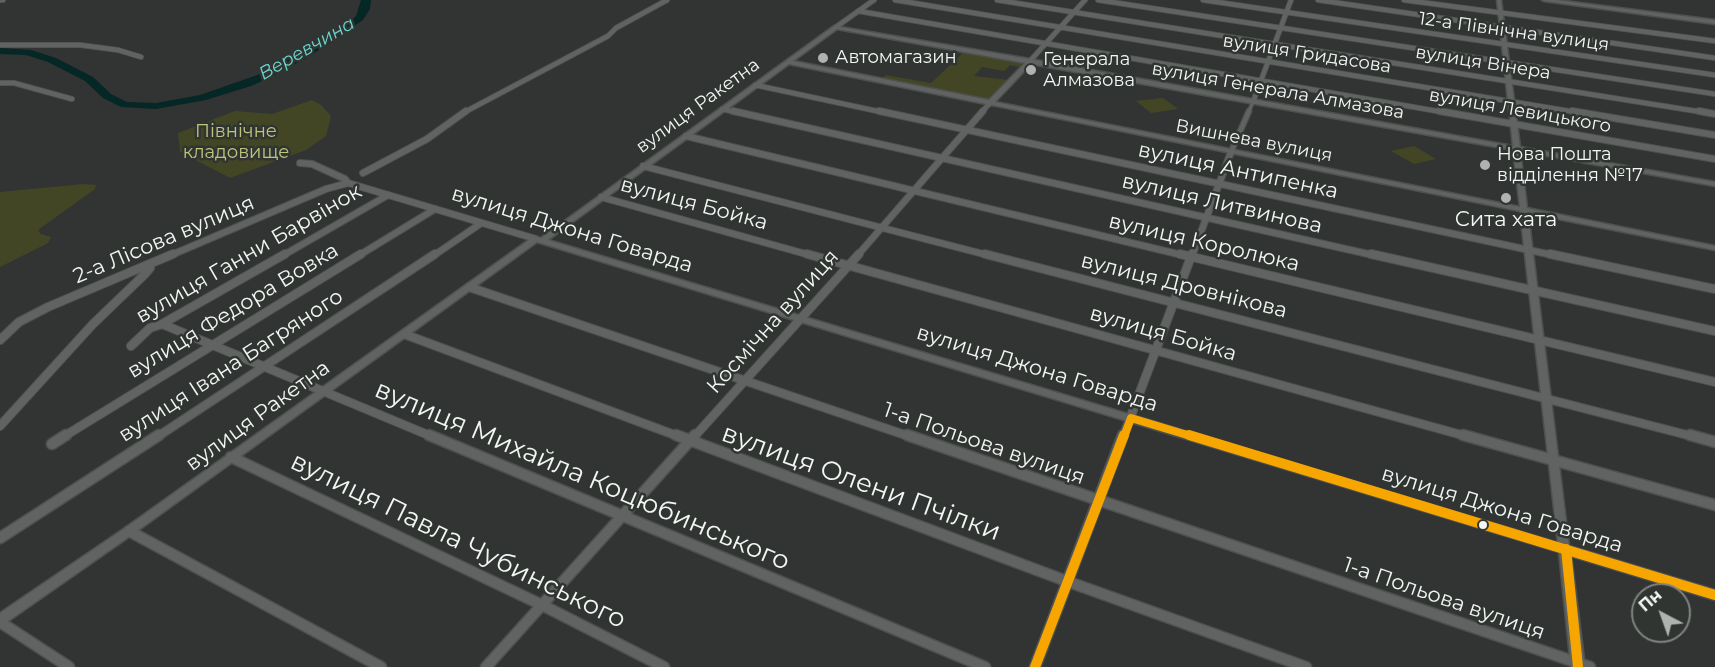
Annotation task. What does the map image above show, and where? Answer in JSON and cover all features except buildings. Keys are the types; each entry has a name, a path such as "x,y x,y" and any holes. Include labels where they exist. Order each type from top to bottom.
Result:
{"street":[{"path":"363,173 427,139 455,117 608,36 616,28 667,0"},
{"name":"вулиця Ракетна","path":"0,621 469,287 601,197 874,0"},
{"name":"вулиця Гридасова","path":"895,0 1715,135"},
{"name":"вулиця Вінера","path":"997,0 1715,114"},
{"name":"Космічна вулиця","path":"486,667 849,265 989,104 1047,44 1085,0"},
{"path":"1098,0 1715,94"},
{"name":"12-а Північна вулиця","path":"1203,0 1715,75"},
{"path":"1035,667 1231,152 1262,81 1291,0"},
{"path":"1318,0 1715,58"},
{"path":"1404,0 1715,41"},
{"path":"1498,0 1504,28 1504,45 1508,62 1545,398 1582,666"},
{"path":"1544,0 1715,22"},
{"name":"вулиця Левицького","path":"858,11 1715,159"},
{"name":"вулиця Генерала Алмазова","path":"836,27 1715,184"},
{"path":"0,45 80,45 118,50 141,57"},
{"name":"Вишнева вулиця","path":"788,62 1715,248"},
{"path":"0,83 14,83 72,99"},
{"name":"вулиця Антипенка","path":"754,85 1715,289"},
{"name":"вулиця Литвинова","path":"722,109 1715,331"},
{"name":"вулиця Королюка","path":"686,136 1715,382"},
{"name":"вулиця Джона Говарда","path":"300,163 312,164 348,183 480,224 1715,595"},
{"name":"вулиця Дровнікова","path":"643,166 1715,442"},
{"name":"2-а Лісова вулиця","path":"0,340 15,325 40,310 326,189 348,183"},
{"name":"вулиця Ганни Барвінок","path":"131,346 147,330 162,324 388,195"},
{"name":"вулиця Бойка","path":"601,197 1715,505"},
{"name":"вулиця Федора Вовка","path":"52,444 435,209"},
{"name":"вулиця Івана Багряного","path":"0,538 265,367 480,224"},
{"path":"0,426 93,324 145,274 150,268 148,266"},
{"name":"1-а Польова вулиця","path":"469,287 1582,666"},
{"name":"вулиця Михайла Коцюбинського","path":"162,324 986,667"},
{"name":"вулиця Олени Пчілки","path":"404,333 690,442 1306,667"},
{"name":"вулиця Павла Чубинського","path":"231,457 542,605 664,667"},
{"path":"129,531 381,667"},
{"path":"0,621 69,667"}],"green space":[{"path":"953,49 1025,62 1020,67 1010,65 1004,71 982,67 974,76 1008,80 988,102 881,79 886,75 931,83 963,53 952,51"},
{"path":"1163,98 1178,109 1151,113 1136,101"},
{"name":"Північне кладовище","path":"312,100 321,105 331,116 326,136 306,150 230,178 180,152 178,133 235,111 272,114"},
{"path":"1414,146 1436,159 1414,164 1391,151"},
{"path":"83,184 96,185 95,189 38,230 41,234 51,237 48,243 0,267 0,192"}],"waterway":[{"name":"Веревчина","path":"0,51 27,52 52,60 89,79 107,96 125,105 156,106 202,98 247,84 267,75 350,26 360,18 365,9 366,0"}],"transit line":[{"path":"1035,667 1131,418 1715,595"},
{"path":"1566,549 1578,667"}],"place":[{"name":"Автомагазин","path":"823,58"},
{"name":"Генерала Алмазова","path":"1031,70"},
{"name":"Нова Пошта відділення №17","path":"1485,165"},
{"name":"Сита хата","path":"1506,198"}]}
